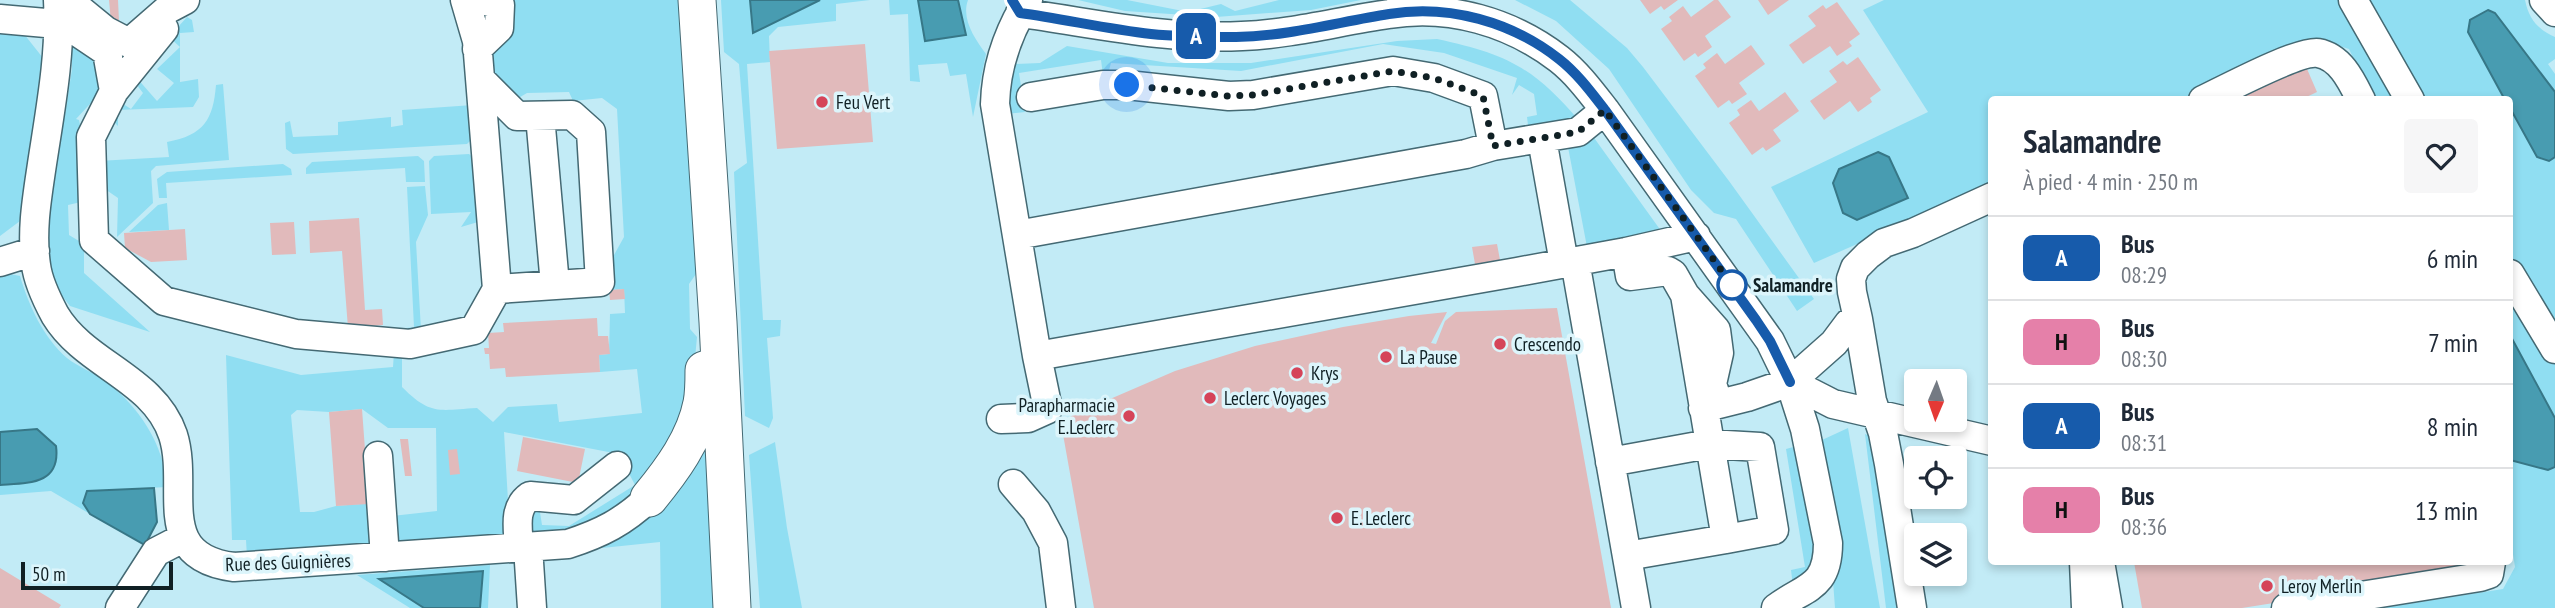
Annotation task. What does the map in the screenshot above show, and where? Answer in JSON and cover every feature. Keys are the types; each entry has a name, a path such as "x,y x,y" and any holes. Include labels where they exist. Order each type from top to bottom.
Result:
{"main road":[{"path":"697,0 718,322 732,608"},
{"path":"649,498 671,471 687,443 702,403 706,355 718,322"}],"street":[{"path":"0,19 60,11 128,43 168,9 184,0"},
{"path":"193,0 169,23 114,90 91,137 94,240 164,301 296,334 410,344 474,330 497,289 477,49 465,0"},
{"path":"477,49 499,28 500,5 483,0"},
{"path":"2353,0 2408,96"},
{"path":"2544,0 2555,12"},
{"path":"1001,419 1028,418 1048,409 995,104 999,63 1024,3 1154,34 1226,37 1301,31 1390,13 1418,11 1458,14 1499,24 1532,41 1560,60 1584,83 1770,341 1790,382 1805,429 1828,543 1828,556 1818,580 1809,590 1776,608"},
{"path":"60,11 107,52 114,90"},
{"path":"60,11 35,211 36,268 44,292 70,335 96,359 130,381 149,398 163,415 173,435 179,522 183,538 156,552 120,608"},
{"path":"2212,96 2299,56 2318,53 2339,64 2359,96"},
{"path":"1031,97 1102,85 1177,89 1228,96 1253,95 1393,71 1434,78 1483,96 1493,146"},
{"path":"480,79 517,116 572,115 591,132 600,282 497,289"},
{"path":"1017,235 1578,132 1605,110"},
{"path":"540,116 555,285"},
{"path":"1542,139 1611,462 1636,608"},
{"path":"1912,608 1889,464 1876,414 1851,279 1855,268 1884,243 1913,233 1988,199"},
{"path":"1037,356 1626,252 1696,236"},
{"path":"0,262 35,251"},
{"path":"1626,252 1630,276 1668,271 1673,274 1685,295 1711,406 1709,444 1726,539"},
{"path":"2513,279 2555,349"},
{"path":"1711,406 1790,382 1834,343 1849,323 1858,319"},
{"path":"1790,382 1833,404 1988,440"},
{"path":"1611,462 1709,444 1760,447 1774,530 1627,556"},
{"path":"378,456 385,557"},
{"path":"532,608 518,513 522,501 530,496 574,500 617,466"},
{"path":"1013,484 1036,511 1053,542 1061,608"},
{"name":"Rue des Guignières","path":"183,538 189,548 201,558 218,565 234,567 568,544 610,528 628,517 649,498"},
{"path":"2084,565 2087,608"},
{"path":"2101,565 2108,608"},
{"path":"2286,608 2480,577 2489,574 2490,565"}],"shaded area":[{"path":"507,0 681,0 696,274 689,284 690,329 697,337 691,400 665,460 623,504 566,531 525,536 526,513 539,506 542,525 569,526 635,485 619,454 504,432 510,535 394,543 392,516 437,511 436,428 388,428 362,409 329,412 297,410 291,415 300,512 373,503 375,546 247,557 246,540 232,540 226,355 301,375 393,367 394,352 402,358 402,387 421,403 444,410 477,408 493,422 508,407 557,404 559,422 642,413 637,369 600,372 599,355 609,354 610,314 625,313 624,289 609,290 609,264 624,237 617,109 602,98 573,101 569,92 527,93 515,100 500,93 485,54"},
{"path":"721,0 750,0 754,33 820,0 870,0 836,4 836,21 778,27 769,36 770,62 747,64 763,320 781,320 780,336 767,338 773,418 769,428 745,416 734,172 747,163 739,64 724,52"},
{"path":"750,0 820,0 753,33"},
{"path":"889,0 918,0 926,40 965,35 958,0 968,0 968,21 986,54 973,117 966,74 950,76 947,63 918,65 920,82 910,81 908,14 890,15"},
{"path":"918,0 958,0 966,35 925,41"},
{"path":"1078,0 1127,0 1188,12 1221,4 1235,11 1279,0 1361,0 1311,10 1216,17 1125,11"},
{"path":"1515,0 1570,0 1627,48 1729,181 1814,299 1797,311 1736,219 1714,213 1691,190 1609,69 1556,21"},
{"path":"1884,0 2343,0 2400,96 2371,96 2349,49 2320,40 2193,96 1988,96 1988,186 1814,263 1771,187 1928,112 1863,10"},
{"path":"2363,0 2525,0 2535,23 2555,37 2555,59 2548,64 2555,74 2555,331 2513,259 2513,96 2418,96"},
{"path":"2488,10 2495,13 2555,92 2555,157 2549,161 2537,157 2513,113 2513,96 2503,96 2468,32 2470,20"},
{"path":"187,17 192,20 194,32 180,33 180,47 169,37"},
{"path":"0,32 24,34 43,58 20,221 0,236"},
{"path":"1437,39 1500,57 1517,66 1548,88 1580,122 1529,133 1527,117 1537,115 1534,94 1519,85 1512,95 1517,78 1444,53 1383,44 1241,71 1111,63 1108,74 1103,75 1101,60 1019,73 1025,112 1006,114 1013,64 1040,63 1067,46 1168,63 1251,63 1397,41"},
{"path":"72,45 92,48 101,92 76,119 79,120 85,151 81,202 68,205 69,235 84,244 84,273 150,332 70,306 59,292 50,265 48,218 57,158 53,138 65,115 72,69"},
{"path":"180,47 180,82 198,79 199,97 193,107 118,110 118,126 111,119 117,100 131,109 143,93 133,80 136,77 157,101 174,83 157,69"},
{"path":"223,84 229,160 156,166 151,171 153,203 117,237 118,198 99,185 98,161 169,157 167,142 190,135 204,124 212,108 216,85"},
{"path":"473,105 475,136 467,144 293,154 286,149 285,123 290,121 293,137 338,135 338,122 391,117 391,127 403,125 402,110"},
{"path":"1592,135 1664,235 1587,247 1568,147"},
{"path":"1878,152 1889,157 1908,198 1857,220 1843,213 1833,183 1839,169"},
{"path":"469,154 477,161 481,214 478,222 461,227 471,212 431,214 429,161 434,156"},
{"path":"418,156 424,161 425,182 406,182 405,168 306,174 306,168 312,162"},
{"path":"283,164 291,169 292,175 166,183 167,198 159,198 157,179 167,172"},
{"path":"425,186 428,215 416,242 421,330 410,331 406,328 414,327 407,187"},
{"path":"167,203 169,230 129,232 158,205"},
{"path":"10,274 20,276 38,320 58,350 117,390 139,414 161,456 167,487 87,491 83,503 90,514 51,491 0,495 0,277"},
{"path":"2513,287 2555,359 2555,608 2383,608 2503,589 2515,567"},
{"path":"2513,341 2555,418 2555,467 2548,470 2513,461"},
{"path":"706,413 715,608 661,608 660,542 602,548 628,531"},
{"path":"1848,428 1880,608 1835,608 1833,581 1842,545 1822,440"},
{"path":"37,429 56,446 53,468 48,475 31,482 0,485 0,432"},
{"path":"1865,434 1875,438 1905,608 1886,608"},
{"path":"775,442 802,608 760,608 749,455"},
{"path":"1797,446 1817,546 1809,574 1793,586 1791,570 1805,567 1786,449"},
{"path":"154,488 157,522 145,545 90,514 83,503 87,491"},
{"path":"490,565 488,608 410,608 357,575"},
{"path":"483,571 480,608 424,608 379,579"}],"building":[{"path":"109,0 118,0 119,21 111,22"},
{"path":"1640,0 1678,0 1664,10 1661,6 1650,14"},
{"path":"1714,0 1718,0 1731,17 1705,36 1712,47 1698,57 1695,53 1684,61 1661,29 1672,21 1669,17 1683,6 1691,17"},
{"path":"1758,0 1789,0 1768,15"},
{"path":"1837,2 1860,34 1849,42 1852,46 1837,56 1830,46 1803,64 1789,45 1816,26 1808,16 1823,5 1826,9"},
{"name":"Feu Vert","path":"865,44 873,142 777,149 769,51"},
{"path":"1751,45 1765,64 1739,83 1747,94 1732,104 1729,100 1718,108 1695,76 1706,68 1703,64 1717,53 1725,64"},
{"path":"1858,57 1881,90 1870,98 1872,102 1858,112 1850,101 1824,120 1810,101 1837,82 1829,71 1843,61 1847,65"},
{"path":"2304,62 2317,92 2308,96 2229,96"},
{"path":"1785,92 1799,111 1773,130 1781,141 1766,151 1763,147 1752,155 1729,123 1740,115 1737,110 1751,100 1759,111"},
{"path":"359,218 365,310 382,309 383,325 348,328 342,251 310,253 309,221"},
{"path":"294,222 296,254 272,255 270,223"},
{"path":"185,229 187,260 151,262 125,248 124,233"},
{"path":"1497,244 1500,260 1475,264 1472,247"},
{"path":"624,289 625,299 610,300 609,290"},
{"name":"E. Leclerc","path":"1557,308 1611,608 1094,608 1061,423 1073,415 1175,371 1255,346 1343,327 1447,312 1431,343 1436,344 1445,321 1456,312"},
{"path":"597,318 598,336 608,336 610,354 599,355 600,372 506,377 505,368 490,369 489,354 485,354 484,348 489,348 488,333 504,332 503,323"},
{"path":"362,409 369,504 336,506 329,412"},
{"path":"523,437 585,449 578,483 517,471"},
{"path":"400,439 408,439 412,476 405,476"},
{"path":"457,449 460,474 450,475 448,450"},
{"name":"Leroy Merlin","path":"2135,565 2469,565 2470,572 2242,608 2142,608"},
{"path":"0,568 61,605 59,608 0,608"}],"bus line":[{"name":"A","path":"1012,0 1020,13 1154,34 1240,37 1301,31 1390,13 1418,11 1450,13 1499,24 1532,41 1560,60 1584,83 1756,320 1770,341 1790,382"}],"place":[{"name":"Feu Vert","path":"822,102"},
{"name":"Salamandre","path":"1732,285"},
{"name":"Crescendo","path":"1500,344"},
{"name":"La Pause","path":"1386,357"},
{"name":"Krys","path":"1297,373"},
{"name":"Leclerc Voyages","path":"1210,398"},
{"name":"Parapharmacie E.Leclerc","path":"1129,416"},
{"name":"E. Leclerc","path":"1337,518"},
{"name":"Leroy Merlin","path":"2267,586"}],"route":[{"path":"1127,85 1228,96 1278,92 1385,71 1425,76 1483,96 1493,146 1578,132 1605,110 1732,285"}]}
